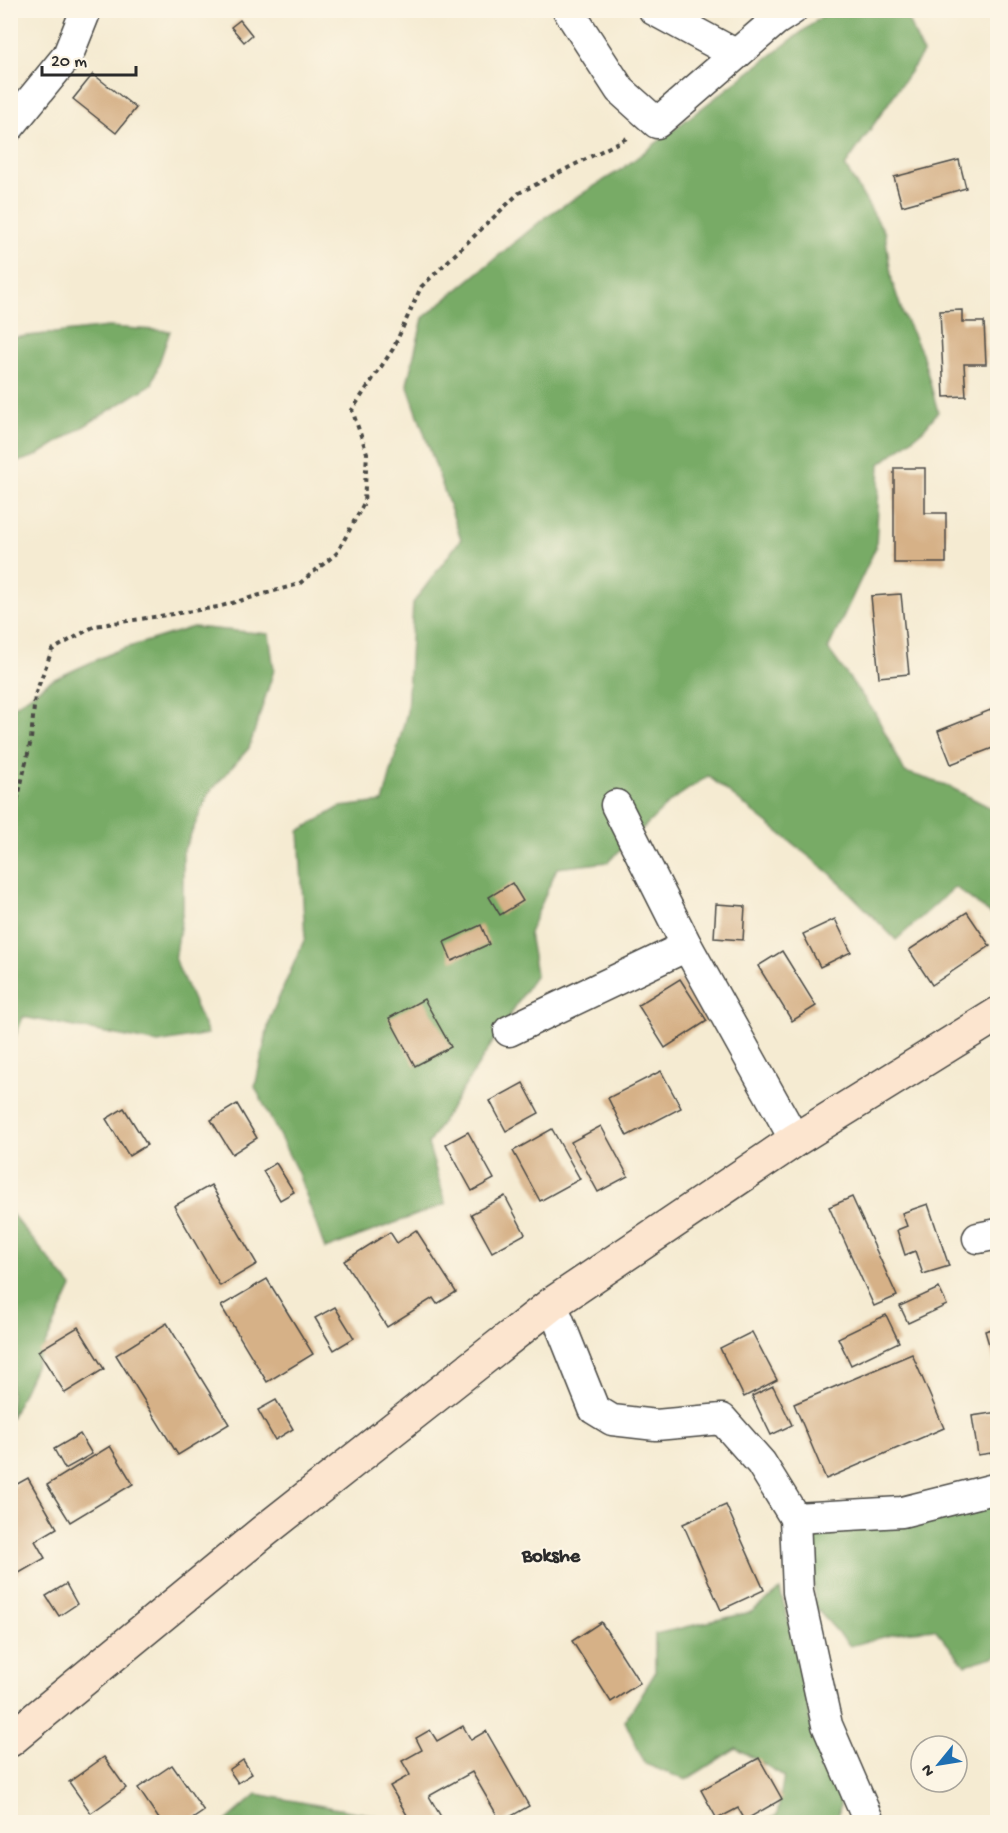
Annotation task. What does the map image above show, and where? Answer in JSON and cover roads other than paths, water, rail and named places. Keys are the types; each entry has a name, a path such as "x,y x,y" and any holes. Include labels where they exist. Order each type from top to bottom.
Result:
{"main road":[{"path":"10,1740 263,1532 552,1304 795,1140 998,1014"}],"street":[{"path":"10,126 68,55 86,10"},
{"path":"567,10 620,90 657,123 780,14"},
{"path":"654,10 735,54"},
{"path":"616,805 687,946 795,1140"},
{"path":"509,1031 687,946"},
{"path":"552,1304 594,1409 612,1420 656,1425 722,1419 761,1463 795,1518 798,1592 827,1725 869,1822"},
{"path":"795,1518 903,1512 998,1488"}],"district":[{"name":"Bokshe","path":"551,1554"}]}
